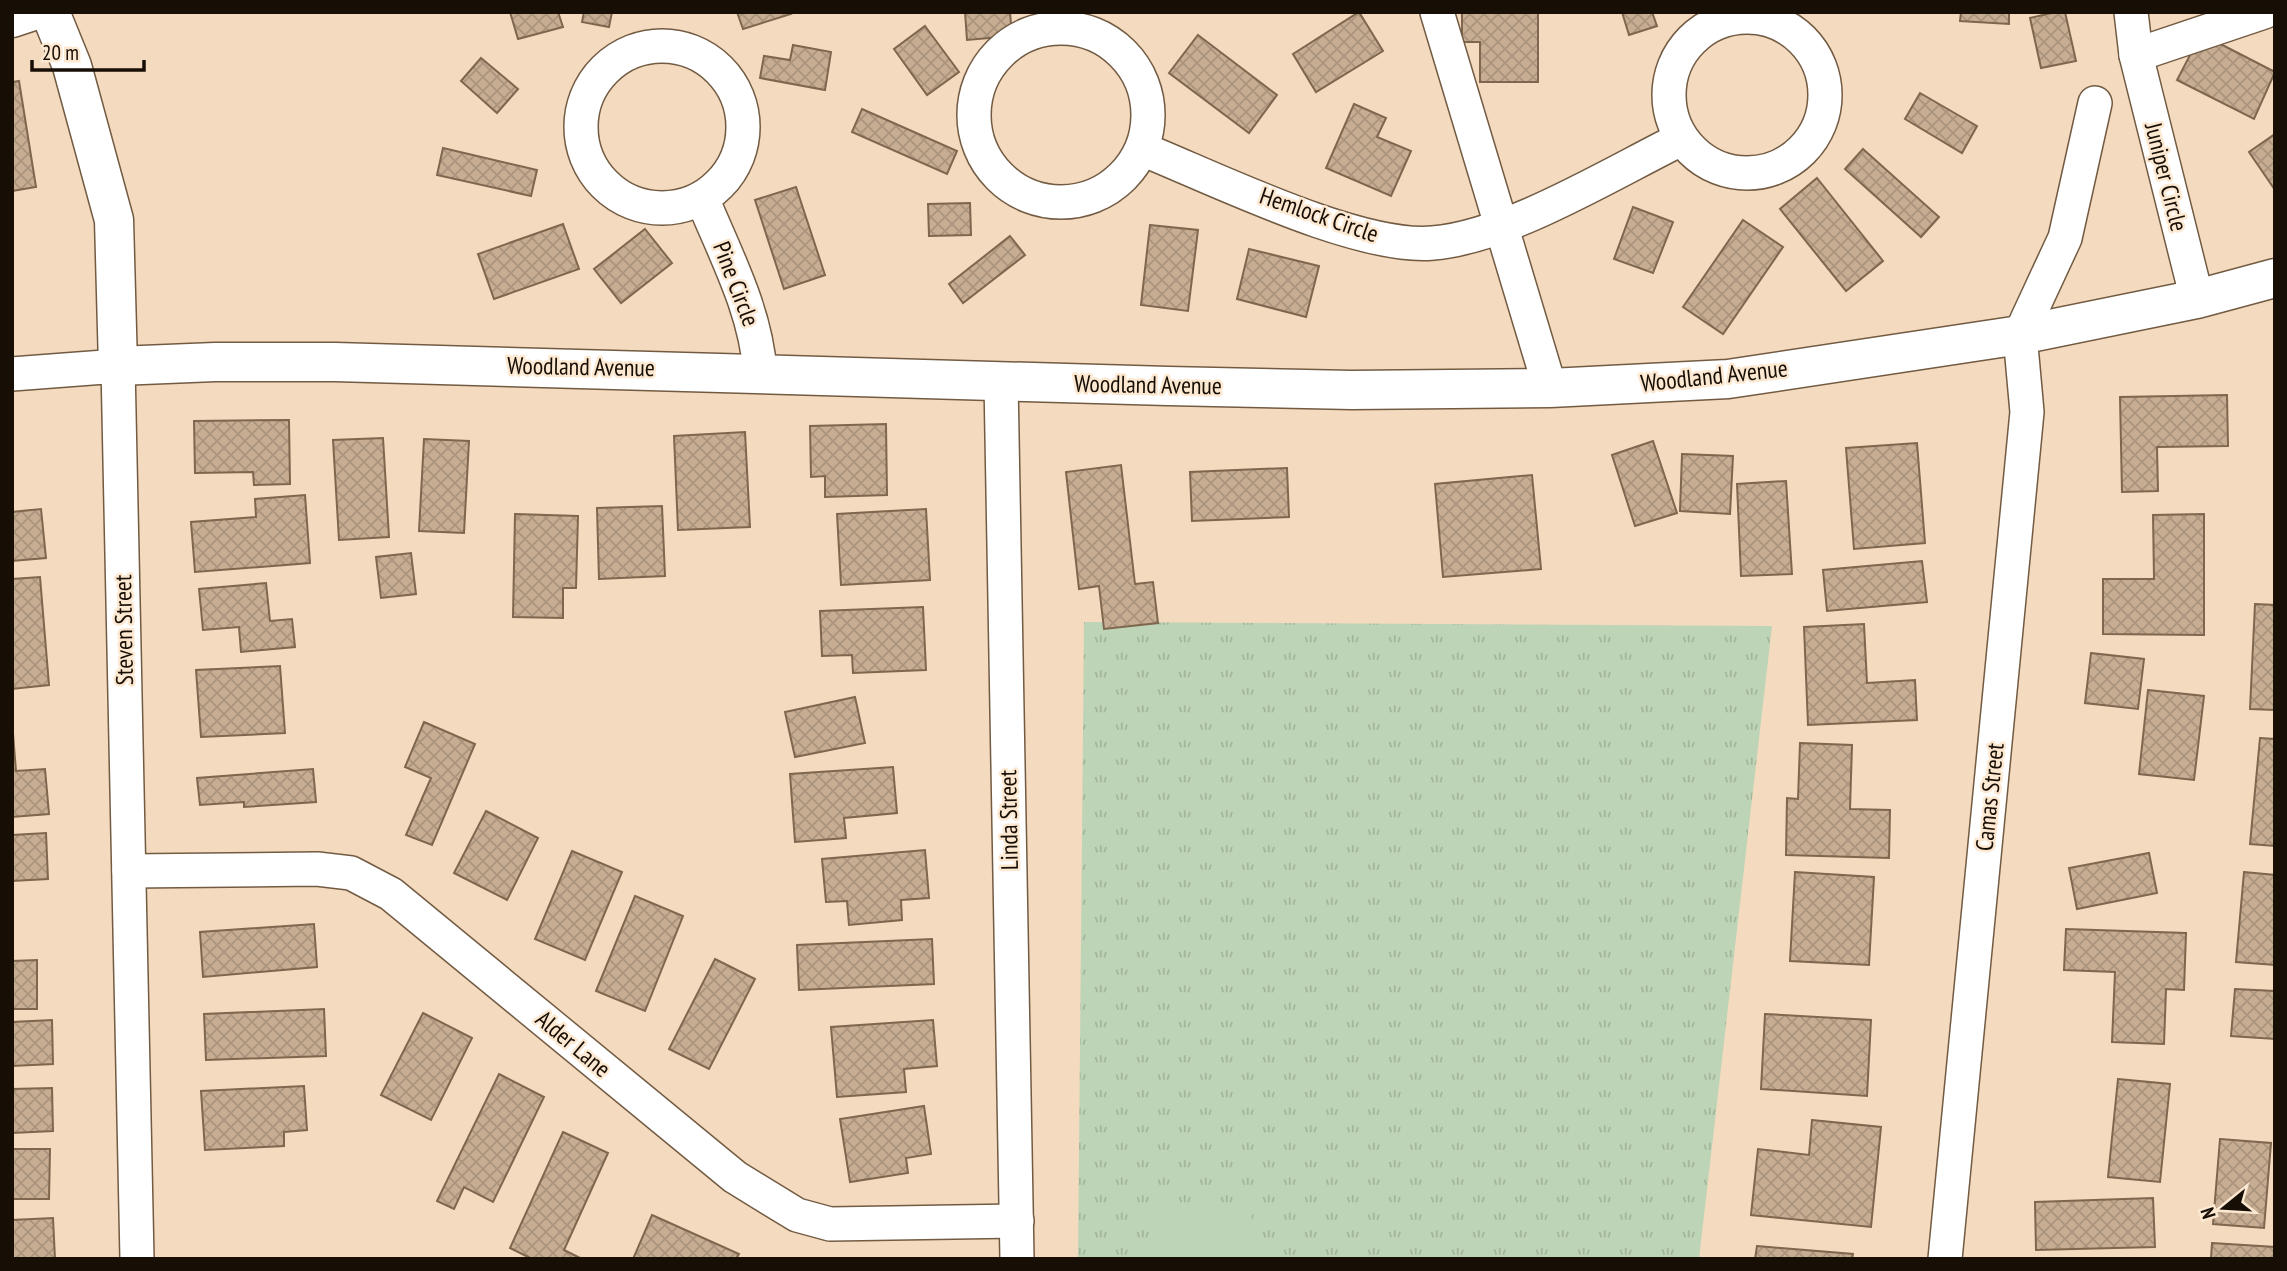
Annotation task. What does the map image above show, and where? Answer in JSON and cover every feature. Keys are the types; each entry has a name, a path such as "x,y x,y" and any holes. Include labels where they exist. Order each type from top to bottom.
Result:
{"street":[{"path":"12,18 30,12"},
{"name":"Steven Street","path":"50,12 72,66 114,220 137,1259"},
{"path":"1437,12 1550,388"},
{"name":"Juniper Circle","path":"2131,12 2136,55 2197,299"},
{"path":"2136,55 2264,12"},
{"path":"1757,17 1787,28 1807,45 1820,68 1825,98 1816,133 1792,160 1767,172 1726,171 1703,161 1681,139 1669,107 1670,76 1682,50 1706,28 1727,19 1757,17"},
{"path":"1054,25 1100,34 1136,68 1149,115 1142,149 1126,174 1103,192 1074,202 1048,202 1020,193 989,166 972,121 984,68 1016,37 1054,25"},
{"path":"647,47 688,50 710,62 728,80 738,99 743,119 740,151 727,176 702,198 681,206 661,209 621,197 599,179 583,148 582,111 588,94 602,71 624,55 647,47"},
{"path":"2020,335 2064,238 2095,103"},
{"name":"Hemlock Circle","path":"1142,149 1326,223 1388,239 1432,243 1501,227 1681,139"},
{"name":"Pine Circle","path":"702,198 748,309 758,341 760,372"},
{"name":"Woodland Avenue","path":"12,374 118,366 322,362 1352,390 1550,388 1728,379 2020,335 2197,299 2275,278"},
{"name":"Camas Street","path":"1945,1259 2027,412 2020,335"},
{"name":"Linda Street","path":"1002,381 1017,1259"},
{"name":"Alder Lane","path":"129,871 317,869 351,873 391,894 734,1177 797,1215 830,1224 1017,1221"}],"green space":[{"path":"1084,622 1772,626 1699,1259 1078,1259"},
{"path":"1251,1204 1254,1259 1153,1259 1151,1209"}],"building":[{"path":"510,12 558,12 563,27 518,39"},
{"path":"584,12 612,12 609,27 582,22"},
{"path":"737,12 790,12 791,14 743,29"},
{"path":"965,12 1010,12 1012,36 967,40"},
{"path":"1359,12 1383,51 1316,92 1293,54"},
{"path":"1462,12 1538,12 1538,82 1480,82 1480,42 1462,42"},
{"path":"1622,12 1652,12 1657,26 1629,35"},
{"path":"1961,12 2009,12 2009,24 1960,21"},
{"path":"2065,12 2076,61 2041,68 2030,18"},
{"path":"925,26 959,72 927,95 894,49"},
{"path":"2201,34 2275,72 2254,119 2177,80"},
{"path":"1198,35 1277,95 1249,133 1169,73"},
{"path":"793,45 831,52 825,90 760,78 764,56 790,60"},
{"path":"481,58 518,89 497,113 461,81"},
{"path":"19,81 36,187 12,191 12,82"},
{"path":"1920,93 1977,126 1962,153 1905,119"},
{"path":"1354,104 1386,118 1377,137 1411,151 1391,196 1326,168"},
{"path":"862,109 957,151 947,174 852,132"},
{"path":"2275,134 2275,190 2249,152"},
{"path":"443,148 537,170 531,196 437,175"},
{"path":"1863,149 1939,217 1921,237 1845,169"},
{"path":"1817,178 1883,261 1846,291 1780,209"},
{"path":"796,187 825,275 784,289 755,200"},
{"path":"970,203 971,235 929,236 928,204"},
{"path":"1633,207 1673,222 1653,273 1614,259"},
{"path":"1743,220 1783,247 1723,334 1683,307"},
{"path":"563,224 579,269 494,299 478,254"},
{"path":"1150,225 1198,230 1188,311 1141,305"},
{"path":"645,229 672,263 621,303 594,269"},
{"path":"1010,236 1025,255 963,303 949,284"},
{"path":"1249,249 1319,266 1306,317 1237,299"},
{"path":"2227,395 2228,446 2157,447 2158,491 2122,492 2120,397"},
{"path":"289,420 290,484 254,485 253,472 195,473 194,421"},
{"path":"886,424 887,495 825,497 825,476 811,477 810,426"},
{"path":"745,432 750,527 678,530 674,436"},
{"path":"383,438 389,537 339,540 333,440"},
{"path":"424,439 469,441 464,533 419,531"},
{"path":"1653,441 1677,513 1635,526 1612,455"},
{"path":"1917,443 1925,543 1854,549 1846,448"},
{"path":"1682,454 1733,456 1730,514 1680,511"},
{"path":"1121,465 1135,584 1153,582 1158,623 1104,629 1099,586 1079,589 1066,472"},
{"path":"1287,468 1289,517 1192,521 1190,472"},
{"path":"1532,475 1541,569 1443,577 1435,484"},
{"path":"1786,481 1792,574 1741,576 1737,484"},
{"path":"305,495 310,563 195,572 191,522 256,517 255,499"},
{"path":"662,506 665,576 599,579 597,508"},
{"path":"41,509 46,558 12,561 12,512"},
{"path":"926,509 930,580 841,585 837,514"},
{"path":"515,514 578,516 576,588 563,588 563,618 513,617"},
{"path":"2204,514 2204,635 2103,634 2103,579 2154,579 2153,515"},
{"path":"411,553 416,594 381,598 376,557"},
{"path":"1922,561 1927,602 1827,611 1823,570"},
{"path":"40,577 49,685 12,689 12,579"},
{"path":"266,583 270,621 292,619 295,647 241,652 239,627 203,630 199,589"},
{"path":"2255,604 2275,605 2275,710 2250,709"},
{"path":"923,607 926,670 853,673 852,655 822,656 820,611"},
{"path":"1864,624 1867,683 1915,680 1917,720 1808,725 1804,627"},
{"path":"2091,653 2144,659 2138,709 2085,703"},
{"path":"280,666 285,733 201,737 196,670"},
{"path":"2148,690 2204,696 2194,780 2139,774"},
{"path":"855,697 865,743 795,757 785,712"},
{"path":"12,721 16,771 45,769 49,814 12,817"},
{"path":"424,722 475,744 432,845 406,835 431,778 405,767"},
{"path":"2260,738 2275,739 2275,846 2250,844"},
{"path":"1800,743 1852,745 1850,809 1890,810 1889,858 1786,855 1787,798 1798,799"},
{"path":"893,767 897,813 844,818 846,838 795,842 790,774"},
{"path":"313,769 316,802 244,807 244,802 200,805 197,778"},
{"path":"486,811 538,838 507,900 454,873"},
{"path":"46,833 48,879 12,881 12,835"},
{"path":"925,850 929,898 901,900 902,920 849,925 847,901 826,902 822,859"},
{"path":"572,851 622,872 585,960 535,939"},
{"path":"2149,853 2157,893 2077,909 2069,868"},
{"path":"1795,872 1874,877 1869,965 1790,961"},
{"path":"2244,872 2275,875 2275,965 2236,962"},
{"path":"635,896 683,916 645,1011 596,991"},
{"path":"314,924 317,967 203,977 200,932"},
{"path":"2066,929 2186,933 2184,990 2166,989 2164,1044 2112,1042 2115,972 2064,970"},
{"path":"932,939 934,984 799,990 797,945"},
{"path":"715,959 755,979 709,1069 669,1049"},
{"path":"37,960 37,1009 12,1009 12,961"},
{"path":"2235,989 2275,991 2275,1039 2231,1036"},
{"path":"324,1009 326,1056 206,1060 204,1014"},
{"path":"423,1013 472,1038 431,1120 381,1095"},
{"path":"1765,1014 1871,1020 1867,1096 1761,1089"},
{"path":"52,1020 53,1064 12,1066 12,1022"},
{"path":"933,1020 937,1066 904,1069 906,1092 837,1097 831,1027"},
{"path":"499,1074 544,1097 493,1202 464,1187 454,1209 437,1201"},
{"path":"2118,1079 2170,1084 2160,1182 2108,1177"},
{"path":"304,1086 307,1130 284,1132 284,1146 205,1150 201,1091"},
{"path":"52,1088 53,1131 12,1133 12,1089"},
{"path":"924,1106 931,1154 906,1158 908,1173 850,1182 840,1119"},
{"path":"1812,1120 1881,1127 1871,1227 1751,1215 1758,1149 1809,1155"},
{"path":"563,1132 608,1153 564,1250 582,1259 532,1259 510,1248"},
{"path":"2220,1139 2271,1143 2264,1228 2213,1224"},
{"path":"12,1149 50,1149 49,1199 12,1199"},
{"path":"2153,1198 2155,1247 2036,1250 2035,1202"},
{"path":"652,1215 739,1254 736,1259 633,1259"},
{"path":"53,1218 55,1259 12,1259 12,1220"},
{"path":"2212,1243 2275,1247 2275,1259 2211,1259"},
{"path":"1757,1246 1853,1254 1852,1259 1755,1259"}]}
